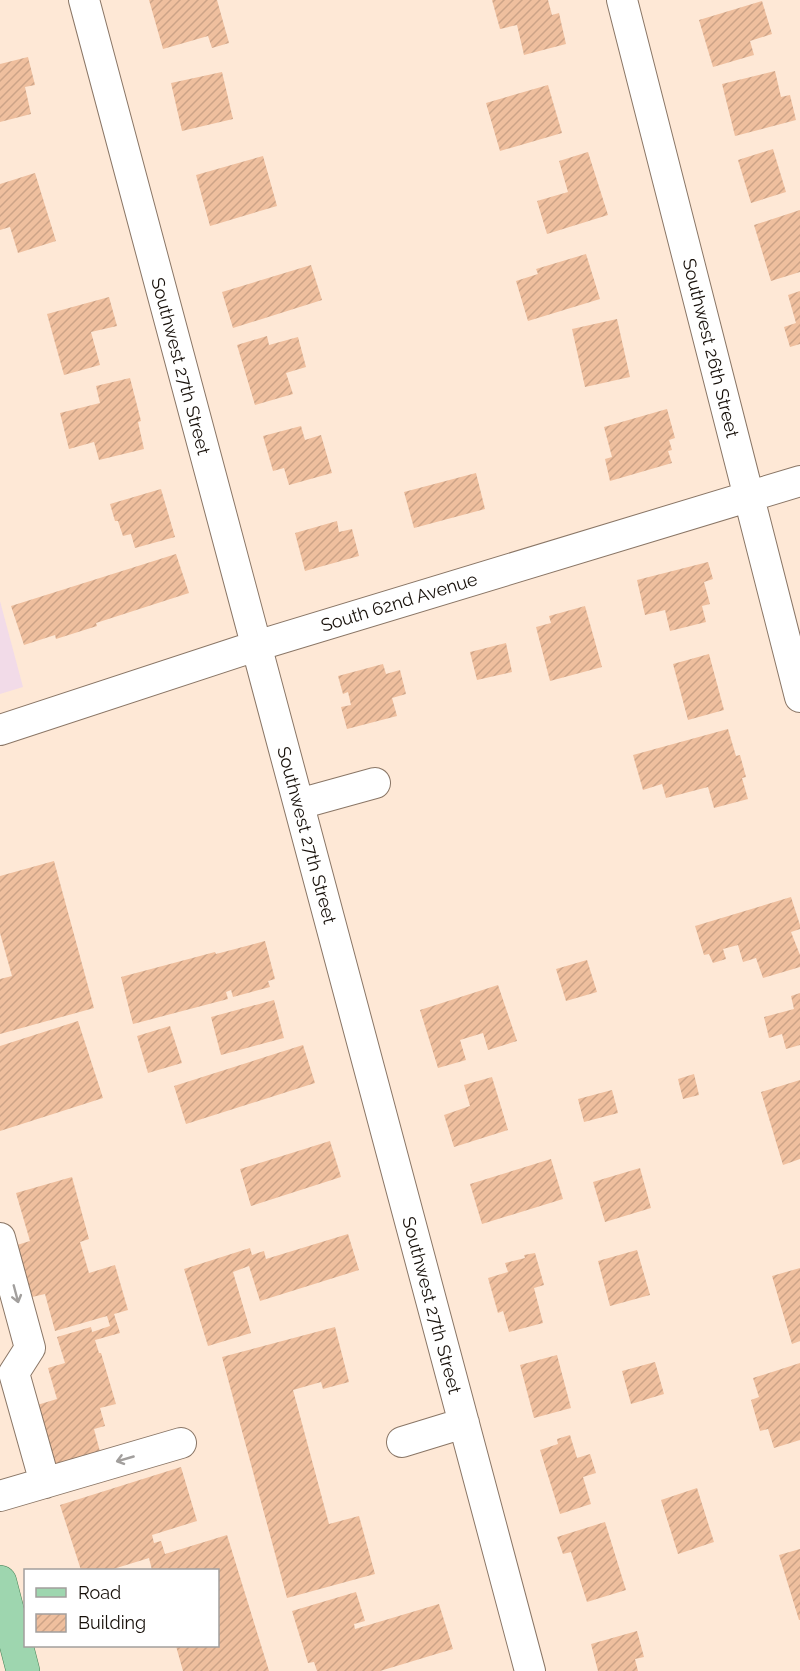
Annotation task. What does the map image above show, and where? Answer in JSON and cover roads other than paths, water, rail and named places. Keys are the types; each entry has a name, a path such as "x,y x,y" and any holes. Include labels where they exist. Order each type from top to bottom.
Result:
{"main road":[{"path":"0,1582 23,1671"}],"street":[{"name":"Southwest 27th Street","path":"84,0 530,1671"},
{"name":"Southwest 26th Street","path":"622,0 800,697"},
{"name":"South 62nd Avenue","path":"0,730 256,646 800,481"},
{"path":"299,804 375,783"},
{"path":"0,1238 30,1348 14,1373 45,1483"},
{"path":"402,1442 464,1423"},
{"path":"0,1496 181,1443"}]}
